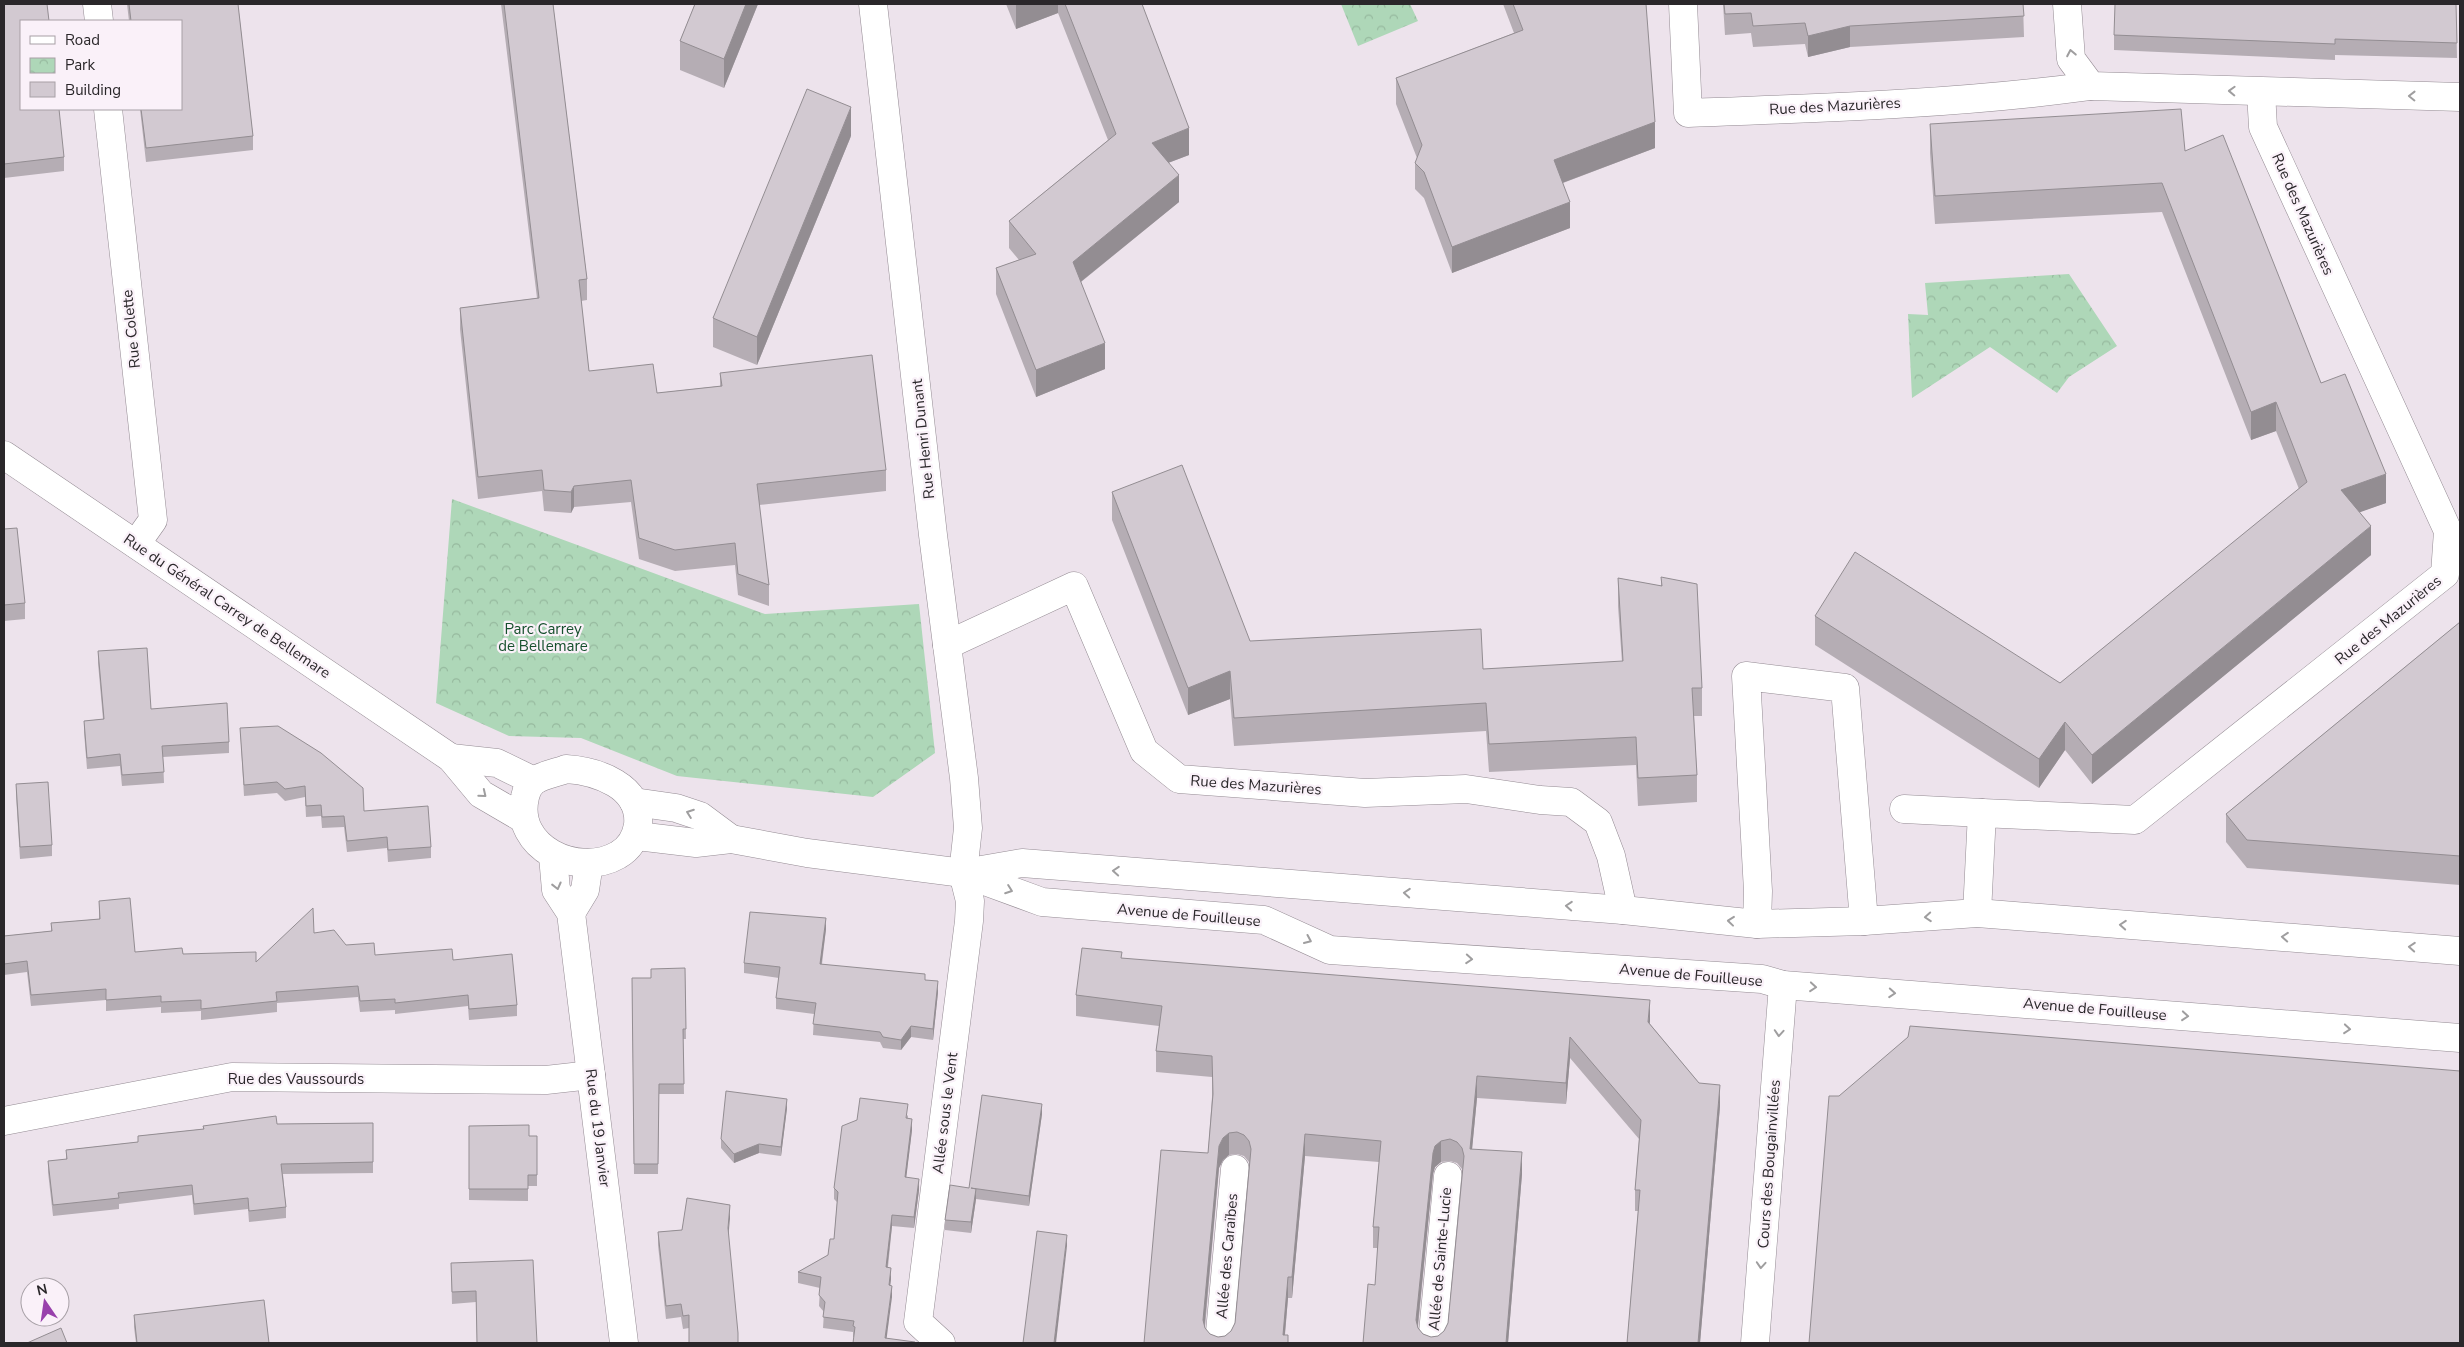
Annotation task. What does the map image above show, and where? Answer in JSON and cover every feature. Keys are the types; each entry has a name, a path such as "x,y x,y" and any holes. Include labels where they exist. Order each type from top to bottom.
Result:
{"street":[{"path":"97,4 99,20"},
{"name":"Rue Henri Dunant","path":"872,4 964,778 968,828 963,873"},
{"name":"Rue des Mazurières","path":"1682,4 1688,112 1871,106 2041,93 2091,86 2460,97"},
{"path":"2067,4 2070,59 2091,86"},
{"name":"Rue des Mazurières","path":"1904,809 2135,820 2445,574 2448,531 2263,126 2261,92"},
{"name":"Rue Colette","path":"108,110 153,520 136,544"},
{"name":"Rue du Général Carrey de Bellemare","path":"4,455 451,758 482,794 524,819"},
{"name":"Rue des Mazurières","path":"947,645 1074,586 1144,751 1179,780 1365,793 1466,789 1540,800 1571,802 1598,822 1610,856 1623,910"},
{"path":"1757,924 1758,891 1746,676 1845,688 1864,921"},
{"name":"Rue du Général Carrey de Bellemare","path":"451,758 497,763 534,781"},
{"path":"566,769 592,772 624,789 634,802 638,821 636,836 624,852 609,860 589,863 571,862 553,856 539,844 524,819 523,805 526,790 534,781 566,769"},
{"name":"Avenue de Fouilleuse","path":"634,802 676,808 700,816 731,839"},
{"path":"1977,914 1982,813"},
{"name":"Avenue de Fouilleuse","path":"636,836 696,843 731,839 807,853 963,873 1042,902 1264,920 1330,950 1762,979 1783,985 2460,1038"},
{"name":"Rue du 19 Janvier","path":"553,856 556,890 571,913 624,1343"},
{"path":"571,913 585,890 589,863"},
{"name":"Avenue de Fouilleuse","path":"963,873 1022,863 1623,910 1757,924 1864,921 1977,914 2460,951"},
{"name":"Allée sous le Vent","path":"941,1343 918,1322 969,922 970,901 963,873"},
{"name":"Cours des Bougainvillées","path":"1755,1343 1783,985"},
{"name":"Rue des Vaussourds","path":"4,1121 232,1077 546,1080 591,1075"},
{"name":"Allée des Caraïbes","path":"1220,1343 1235,1169"},
{"name":"Allée de Sainte-Lucie","path":"1432,1343 1448,1176"}],"green space":[{"path":"1341,4 1410,4 1418,21 1358,46"},
{"path":"2069,274 2117,346 2069,377 2057,393 1990,347 1912,398 1908,314 1928,315 1925,283"},
{"name":"Parc Carrey de Bellemare","path":"452,499 765,614 919,604 935,753 873,797 677,776 581,738 509,736 436,703"}],"building":[{"path":"4,4 47,4 49,20 20,20 20,110 59,110 64,157 4,164"},
{"path":"129,4 238,4 253,136 146,148 141,110 182,110 182,20 131,20"},
{"path":"504,4 553,4 587,279 579,280 589,371 653,364 657,393 722,386 720,373 872,355 886,470 757,484 769,585 738,574 735,543 675,550 639,538 631,480 574,486 571,492 544,490 542,470 478,477 460,308 539,298"},
{"path":"695,4 746,4 724,59 680,41"},
{"path":"1065,4 1142,4 1189,128 1152,143 1179,175 1073,262 1105,343 1036,370 996,268 1036,254 1009,221 1116,134"},
{"path":"1513,4 1646,4 1655,122 1554,160 1570,202 1452,247 1424,172 1415,163 1422,145 1396,78 1523,30"},
{"path":"1724,4 2023,4 2024,16 1850,26 1808,36 1805,23 1753,26 1751,13 1725,14"},
{"path":"2115,4 2456,4 2457,43 2335,39 2335,44 2114,35"},
{"path":"807,89 851,107 757,337 713,318"},
{"path":"2181,109 2185,151 2223,135 2321,383 2345,374 2386,474 2341,490 2371,526 2092,755 2065,722 2039,759 1815,616 1855,552 2060,683 2307,482 2276,402 2251,412 2162,183 1935,196 1930,124"},
{"path":"1182,465 1250,641 1481,629 1483,669 1623,661 1618,578 1662,586 1661,577 1697,584 1702,688 1692,688 1697,775 1638,778 1636,737 1489,744 1486,703 1234,718 1230,671 1188,688 1112,492"},
{"path":"17,528 25,603 4,605 4,529"},
{"path":"2460,622 2460,856 2247,840 2226,814"},
{"path":"147,648 151,709 227,703 229,742 162,746 164,772 122,775 120,754 87,758 84,721 104,719 98,651"},
{"path":"278,726 321,753 363,788 364,811 428,806 431,847 388,850 387,837 347,841 344,816 322,817 321,805 306,806 305,786 285,789 277,782 244,785 240,728"},
{"path":"48,782 52,845 20,847 16,784"},
{"path":"130,898 135,952 182,948 183,954 256,952 256,962 313,908 314,933 334,930 346,945 374,943 375,955 452,949 453,960 512,954 517,1005 469,1009 468,995 395,1003 395,999 360,1001 358,986 276,992 277,1001 201,1009 201,1000 161,1002 161,996 106,1000 106,989 31,995 27,961 4,964 4,936 52,931 51,923 100,919 99,901"},
{"path":"750,912 826,918 820,964 925,974 925,980 938,981 933,1029 911,1026 901,1040 883,1037 880,1032 813,1024 816,1003 776,998 780,967 744,963"},
{"path":"1082,948 1122,952 1121,958 1650,1000 1648,1022 1699,1083 1720,1085 1698,1343 1627,1343 1640,1190 1635,1190 1641,1120 1570,1037 1566,1083 1477,1076 1470,1149 1522,1152 1506,1343 1363,1343 1368,1284 1375,1285 1379,1227 1373,1227 1381,1141 1305,1134 1292,1277 1288,1277 1283,1335 1288,1335 1288,1343 1144,1343 1161,1150 1208,1153 1213,1094 1212,1056 1156,1051 1162,1006 1076,995","holes":["1237,1132 1244,1135 1249,1141 1251,1149 1235,1323 1231,1331 1225,1336 1218,1337 1210,1334 1205,1328 1203,1320 1219,1146 1223,1138 1229,1133","1450,1139 1457,1142 1462,1148 1464,1156 1448,1323 1444,1331 1438,1336 1431,1337 1423,1334 1418,1328 1416,1320 1433,1153 1435,1146 1441,1141"]},
{"path":"685,968 686,1029 683,1029 684,1084 659,1084 658,1164 634,1164 632,978 651,978 651,969"},
{"path":"1910,1026 2460,1071 2460,1343 1809,1343 1829,1096 1839,1096 1908,1037"},
{"path":"726,1091 787,1099 781,1147 759,1144 734,1154 721,1139"},
{"path":"982,1095 1042,1104 1029,1196 971,1188 976,1189 971,1222 945,1220 950,1185 969,1188"},
{"path":"860,1098 908,1104 906,1118 912,1119 905,1177 919,1179 914,1217 892,1215 886,1267 891,1268 889,1285 892,1286 885,1338 915,1343 853,1343 854,1321 823,1317 825,1302 819,1295 821,1277 798,1272 828,1255 830,1239 834,1239 838,1192 834,1188 842,1126 857,1120"},
{"path":"276,1116 277,1124 373,1123 373,1162 281,1164 286,1207 249,1211 248,1198 194,1204 192,1185 118,1193 119,1198 53,1205 48,1161 67,1159 66,1150 138,1142 138,1136 204,1129 203,1126"},
{"path":"529,1125 529,1136 537,1136 537,1175 528,1175 528,1189 469,1189 469,1126"},
{"path":"687,1198 730,1205 728,1228 738,1343 689,1343 689,1315 683,1316 681,1304 666,1306 658,1232 682,1230"},
{"path":"1037,1231 1067,1235 1054,1343 1023,1343"},
{"path":"533,1260 537,1343 477,1343 476,1291 452,1292 451,1263"},
{"path":"264,1300 269,1343 137,1343 134,1315"},
{"path":"61,1328 67,1343 27,1343"}]}
